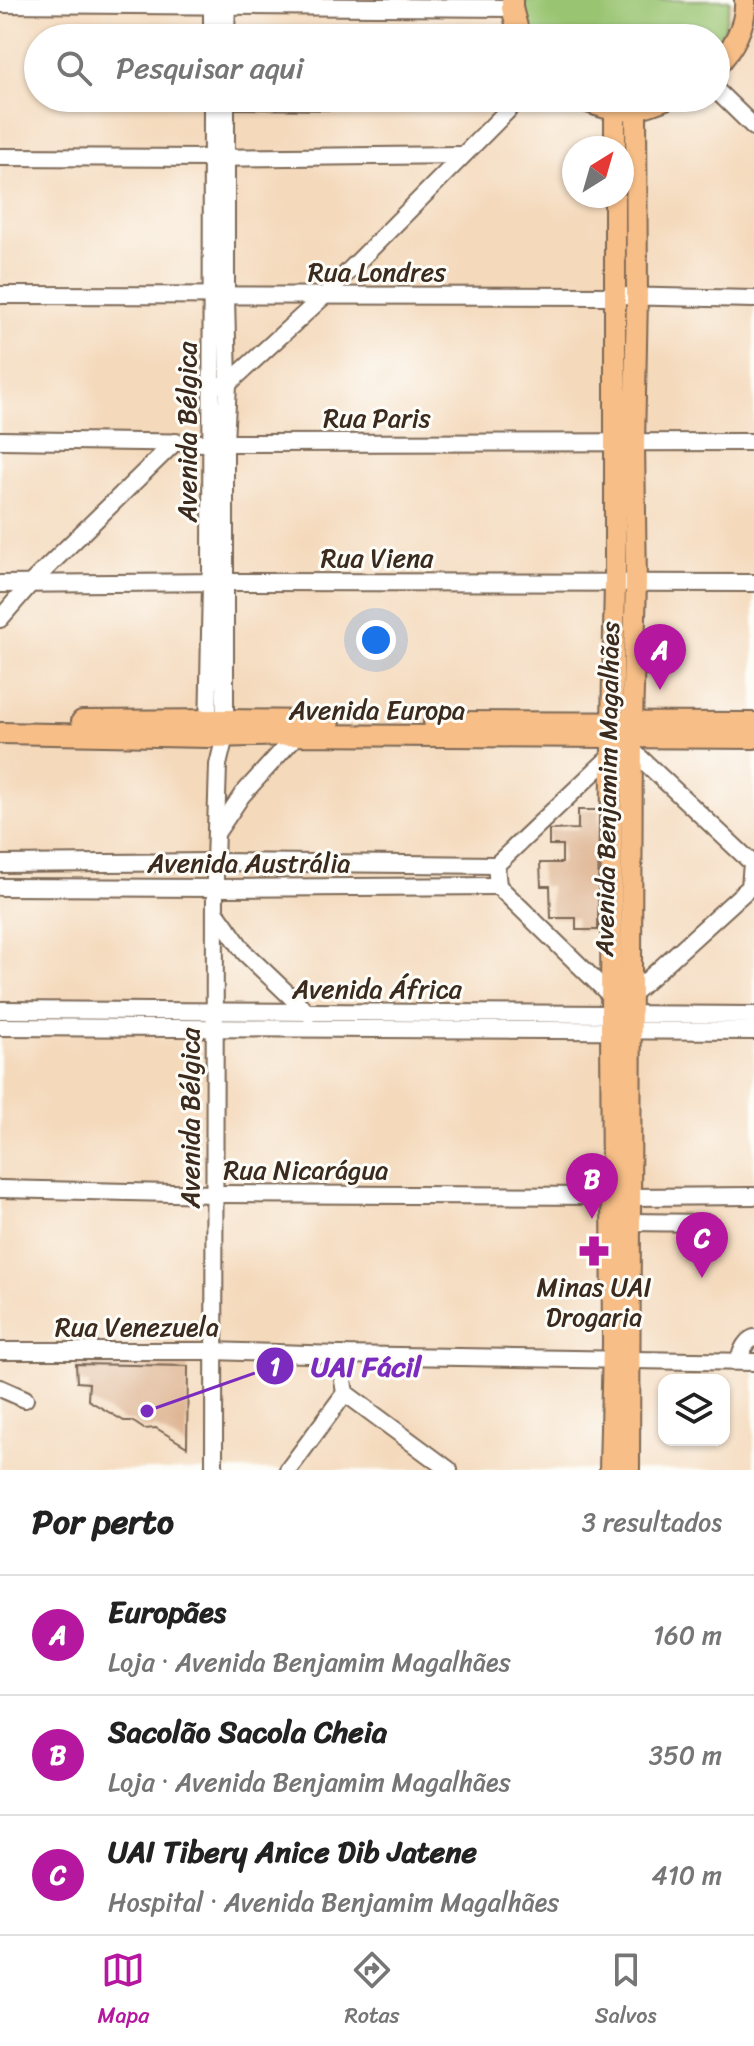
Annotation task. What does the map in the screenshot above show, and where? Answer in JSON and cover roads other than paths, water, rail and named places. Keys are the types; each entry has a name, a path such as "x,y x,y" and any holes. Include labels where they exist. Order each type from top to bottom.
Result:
{"main road":[{"path":"512,4 517,24"},
{"path":"730,52 748,4"},
{"path":"615,112 615,136"},
{"name":"Avenida Benjamim Magalhães","path":"624,443 637,297 636,112"},
{"name":"Avenida Benjamim Magalhães","path":"615,208 615,296 624,443 625,583 621,1360 629,1470"},
{"name":"Avenida Europa","path":"0,733 216,728 312,721 622,738 754,723"},
{"name":"Avenida Europa","path":"0,722 216,728 295,735 754,738"},
{"name":"Avenida Benjamim Magalhães","path":"610,1470 621,1360 629,1222 621,1196"}],"street":[{"path":"215,24 219,3"},
{"path":"219,3 223,24"},
{"path":"0,4 512,4"},
{"path":"730,104 754,127"},
{"name":"Avenida Bélgica","path":"214,1470 219,112"},
{"path":"219,385 323,297 506,112"},
{"path":"0,157 463,155"},
{"name":"Rua Londres","path":"0,295 754,299"},
{"name":"Rua Paris","path":"0,440 754,442"},
{"path":"0,619 31,583 175,442"},
{"name":"Rua Viena","path":"0,584 754,583"},
{"path":"216,833 242,795 295,735 312,721"},
{"path":"622,738 753,863 752,887 621,1013 498,886 496,865 622,738"},
{"name":"Avenida Austrália","path":"0,864 215,862 496,865"},
{"name":"Avenida Austrália","path":"0,887 498,886"},
{"path":"216,912 245,953 325,1029"},
{"name":"Avenida África","path":"0,1010 307,1013 418,1022"},
{"name":"Avenida África","path":"0,1027 325,1029 621,1013 754,1015"},
{"name":"Avenida África","path":"621,1013 754,1031"},
{"name":"Rua Nicarágua","path":"0,1189 215,1194 754,1196"},
{"path":"629,1222 708,1223"},
{"path":"746,1362 748,1340 754,1338"},
{"name":"Rua Venezuela","path":"0,1351 213,1351 746,1362"},
{"path":"339,1355 345,1393 449,1470"},
{"path":"0,1388 25,1399"},
{"path":"288,1470 345,1393"}],"place":[{"name":"Europães","path":"660,690"},
{"name":"Sacolão Sacola Cheia","path":"592,1219"},
{"name":"Minas UAI Drogaria","path":"594,1251"},
{"name":"UAI Tibery Anice Dib Jatene","path":"702,1278"},
{"name":"UAI Fácil","path":"147,1411"}]}
